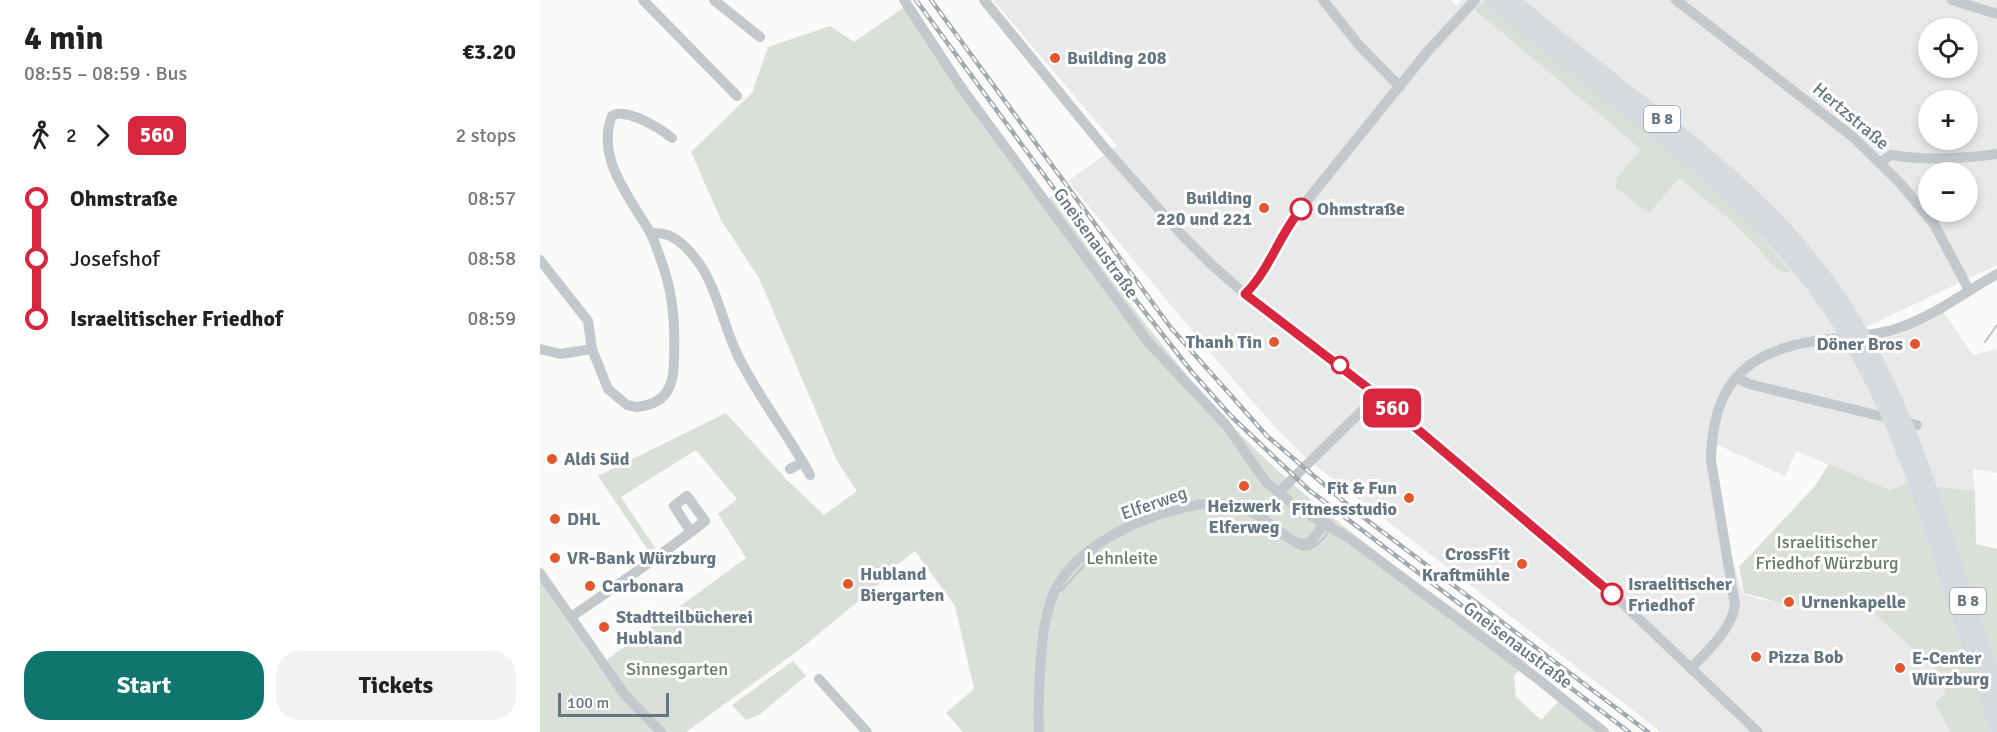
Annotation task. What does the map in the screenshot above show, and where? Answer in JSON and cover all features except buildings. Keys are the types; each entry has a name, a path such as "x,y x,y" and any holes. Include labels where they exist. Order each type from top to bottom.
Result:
{"highway":[{"name":"B 8","path":"1492,0 1516,9 1712,160 1750,195 1789,246 1812,261 1846,309 1876,362 1907,427 1997,725"},
{"name":"B 8","path":"1934,516 1997,689"}],"street":[{"path":"643,0 737,96"},
{"path":"714,0 760,37"},
{"name":"Gneisenaustraße","path":"904,0 961,87 1149,343 1226,425 1266,482 1279,492"},
{"path":"984,0 1082,120 1181,234 1245,294 1377,395 1616,597 1758,732"},
{"path":"1323,0 1359,45 1400,87"},
{"path":"1245,294 1254,286 1293,218 1427,52 1475,0"},
{"name":"Hertzstraße","path":"1676,0 1853,137 1881,162 1934,224 1969,290"},
{"path":"1952,0 1997,14"},
{"path":"540,260 588,321 592,349 608,389 627,405 649,406 660,400 671,388 674,377 676,328 672,300 664,268 651,234 623,191 612,161 608,135 612,116 609,103"},
{"path":"612,116 621,113 630,116 648,123 672,138"},
{"path":"1881,162 1891,155 1930,159 1965,159 1997,154"},
{"path":"651,234 661,232 673,237 697,260 706,276 739,357 810,475"},
{"path":"1690,669 1718,639 1734,612 1735,605 1711,460 1716,411 1736,377 1745,366 1791,345 1892,330 1912,322 1997,274"},
{"path":"540,349 561,354 592,349"},
{"path":"1736,377 1749,384 1917,425"},
{"path":"1325,522 1295,506 1279,492 1377,395"},
{"path":"790,469 803,462"},
{"name":"Elferweg","path":"1040,732 1041,665 1051,600 1061,581 1084,555 1102,542 1140,522 1204,503 1236,506 1253,512 1300,544 1311,542 1325,522"},
{"name":"Gneisenaustraße","path":"1325,522 1538,679 1604,732"},
{"path":"571,617 692,532"},
{"path":"540,573 625,695 661,732"},
{"path":"819,680 867,732"}],"shaded area":[{"path":"993,0 1451,0 1456,6 1462,0 1997,0 1997,265 1828,345 1897,333 1943,311 1973,355 1997,349 1997,473 1973,469 1975,491 1906,483 1890,490 1796,451 1785,476 1718,445 1708,476 1743,594 1763,600 1868,608 1940,674 1946,692 1935,703 1950,732 1661,732 1305,457 1223,368 1068,181 1117,146"}],"green space":[{"path":"1482,2 1709,184 1744,218 1791,272 1781,271 1770,263 1748,237 1679,178 1649,213 1616,188 1617,178 1641,149 1475,10"},
{"name":"Lehnleite","path":"906,6 1043,203 1051,197 1156,337 1243,436 1274,467 1334,519 1527,661 1514,676 1516,697 1541,720 1560,700 1600,732 963,732 946,713 974,689 955,606 915,551 799,650 686,732 540,732 540,582 598,666 746,558 718,514 737,499 696,450 621,497 658,552 652,556 598,476 726,413 787,480 824,515 857,491 837,461 759,278 721,220 691,152 752,93 768,47 830,26 854,42"},
{"name":"Israelitischer Friedhof Würzburg","path":"1829,464 1890,490 1906,483 1975,491 1976,544 1997,549 1997,732 1950,732 1935,703 1946,692 1940,674 1868,608 1787,604 1744,593 1739,567 1815,486"},
{"path":"793,661 806,676 759,715 746,720 732,705"}],"waterway":[{"path":"1985,342 1997,325"},
{"path":"1308,505 1334,524"},
{"path":"1298,548 1312,548 1329,531"},
{"path":"1061,591 1097,551"}],"railway":[{"path":"916,0 1134,298 1192,372 1232,417 1309,490 1629,732"},
{"path":"931,0 1171,328 1267,436 1355,511 1648,732"}],"bus line":[{"name":"560","path":"1301,209 1289,224 1254,286 1245,294 1377,395 1497,499 1612,594"}],"place":[{"name":"Building 208","path":"1055,58"},
{"name":"Building 220 und 221","path":"1264,208"},
{"name":"Ohmstraße","path":"1301,209"},
{"name":"Thanh Tin","path":"1274,342"},
{"name":"Döner Bros","path":"1915,344"},
{"name":"Aldi Süd","path":"552,459"},
{"name":"Heizwerk Elferweg","path":"1244,486"},
{"name":"Fit & Fun Fitnessstudio","path":"1409,498"},
{"name":"DHL","path":"555,519"},
{"name":"VR-Bank Würzburg","path":"555,558"},
{"name":"CrossFit Kraftmühle","path":"1522,564"},
{"name":"Hubland Biergarten","path":"848,584"},
{"name":"Carbonara","path":"590,586"},
{"name":"Israelitischer Friedhof","path":"1612,594"},
{"name":"Urnenkapelle","path":"1789,602"},
{"name":"Stadtteilbücherei Hubland","path":"604,627"},
{"name":"Pizza Bob","path":"1756,657"},
{"name":"E-Center Würzburg","path":"1900,668"}],"park label":[{"name":"Sinnesgarten","path":"677,669"}]}
